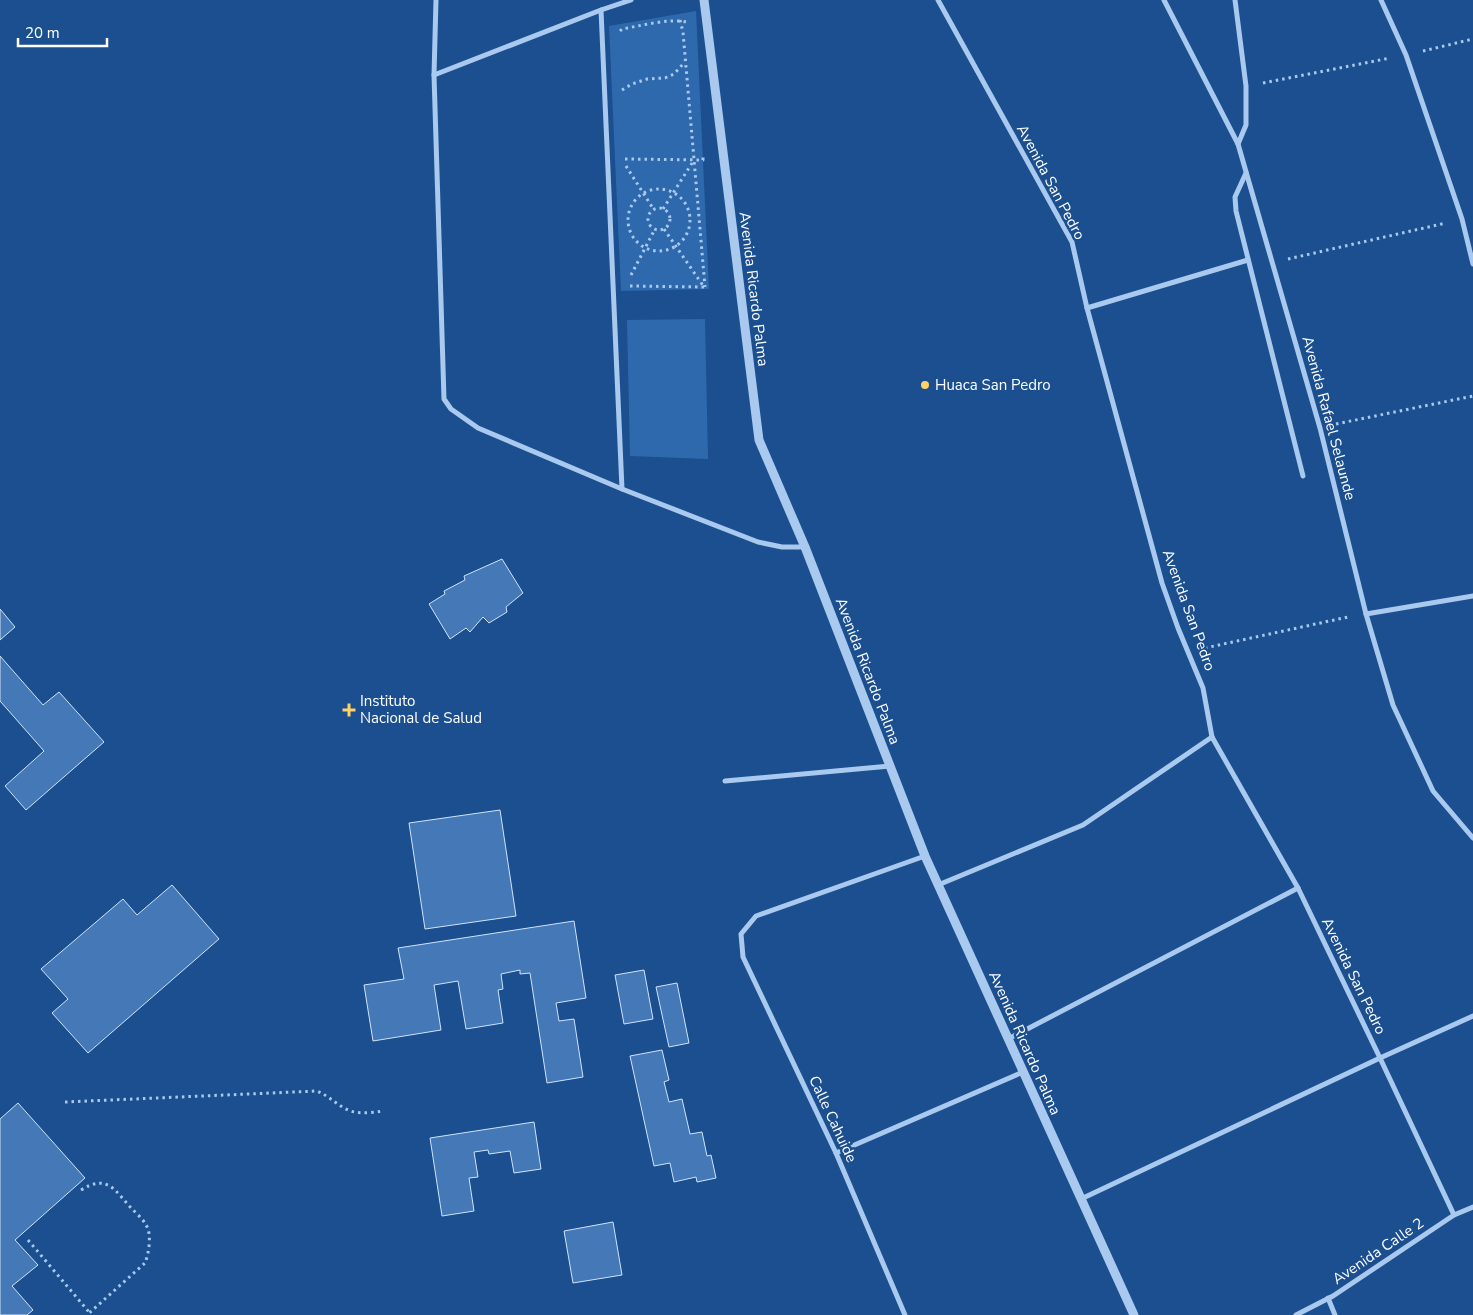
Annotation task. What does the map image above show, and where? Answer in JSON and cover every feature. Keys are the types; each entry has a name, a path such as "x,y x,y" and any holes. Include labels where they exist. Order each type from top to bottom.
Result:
{"street":[{"path":"436,0 434,75 444,399 452,409 478,428 622,489 758,542 782,547 805,547"},
{"path":"434,75 631,0"},
{"name":"Avenida Ricardo Palma","path":"704,0 759,440 805,547 925,856 1134,1315"},
{"name":"Avenida San Pedro","path":"938,0 1072,242 1087,308 1162,584 1178,628 1204,688 1212,737 1298,888 1454,1215"},
{"name":"Avenida Rafael Selaunde","path":"1164,0 1238,144 1320,428 1366,614 1393,705 1433,790 1473,838"},
{"path":"1235,0 1246,86 1246,125 1238,144"},
{"path":"1381,0 1406,55 1462,219 1473,264"},
{"path":"601,10 622,489"},
{"path":"1246,172 1234,197 1236,211 1303,476"},
{"path":"1087,308 1248,260"},
{"path":"1366,614 1473,596"},
{"path":"938,885 1083,825 1212,737"},
{"path":"725,781 890,766"},
{"name":"Calle Cahuide","path":"905,1315 836,1153 743,957 741,934 756,916 925,856"},
{"path":"1008,1039 1298,888"},
{"path":"1081,1199 1473,1016"},
{"path":"836,1153 1023,1072"},
{"name":"Avenida Calle 2","path":"1296,1315 1328,1298 1454,1215 1473,1207"},
{"path":"1328,1298 1335,1315"}],"path":[{"path":"617,35 622,29 680,20 691,23"},
{"path":"680,20 683,32 704,287"},
{"path":"1246,86 1406,55 1473,39"},
{"path":"619,82 619,92 632,84 647,79 665,78 674,74 685,62"},
{"path":"654,210 621,159 703,160 702,150"},
{"path":"663,210 673,191 694,160"},
{"path":"661,188 673,191 681,196 686,203 690,211 689,230 684,240 676,247 666,251 655,251 645,248 635,240 629,230 630,205 643,193 649,189 661,188"},
{"path":"660,208 665,210 670,216 670,222 664,229 655,229 648,222 649,215 654,210 660,208"},
{"path":"623,218 623,227"},
{"path":"1273,263 1462,219"},
{"path":"655,229 625,286 704,287"},
{"path":"664,229 704,287"},
{"path":"1320,428 1473,396"},
{"path":"1189,651 1366,614"},
{"path":"66,1102 317,1091 325,1094 348,1110 357,1113 384,1111"},
{"path":"28,1240 88,1314 146,1263 149,1253 147,1226 112,1187 96,1183 90,1184 81,1190"}],"shaded area":[{"path":"696,11 709,289 621,291 609,26"},
{"path":"705,319 708,459 630,456 627,320"}],"building":[{"path":"502,559 523,593 506,607 507,612 489,623 483,617 470,632 466,628 450,639 429,604 445,594 444,591 465,580 464,576"},
{"path":"0,609 15,627 0,640"},
{"path":"0,656 43,705 59,692 104,742 26,810 5,786 44,751 0,701"},
{"path":"500,810 516,916 425,929 409,823"},
{"path":"172,885 219,939 88,1053 52,1013 68,999 41,969 123,899 137,915"},
{"path":"574,921 586,998 556,1003 559,1021 574,1019 583,1077 547,1083 530,973 520,974 520,970 501,974 503,989 498,990 503,1023 466,1029 458,981 434,985 441,1030 373,1041 364,985 404,979 398,948"},
{"path":"644,970 653,1019 624,1024 615,975"},
{"path":"677,983 689,1043 669,1047 656,987"},
{"path":"662,1050 669,1080 664,1082 669,1102 682,1099 690,1134 702,1132 707,1156 711,1155 716,1178 697,1182 696,1177 674,1182 670,1163 654,1166 630,1056"},
{"path":"18,1103 85,1178 15,1240 38,1265 12,1286 33,1310 27,1315 0,1315 0,1119"},
{"path":"534,1122 541,1169 514,1173 510,1151 489,1154 488,1150 474,1152 478,1177 469,1178 474,1211 442,1216 430,1138"},
{"path":"613,1222 622,1275 573,1283 564,1231"}],"place":[{"name":"Huaca San Pedro","path":"925,385"},
{"name":"Instituto Nacional de Salud","path":"349,710"}]}
